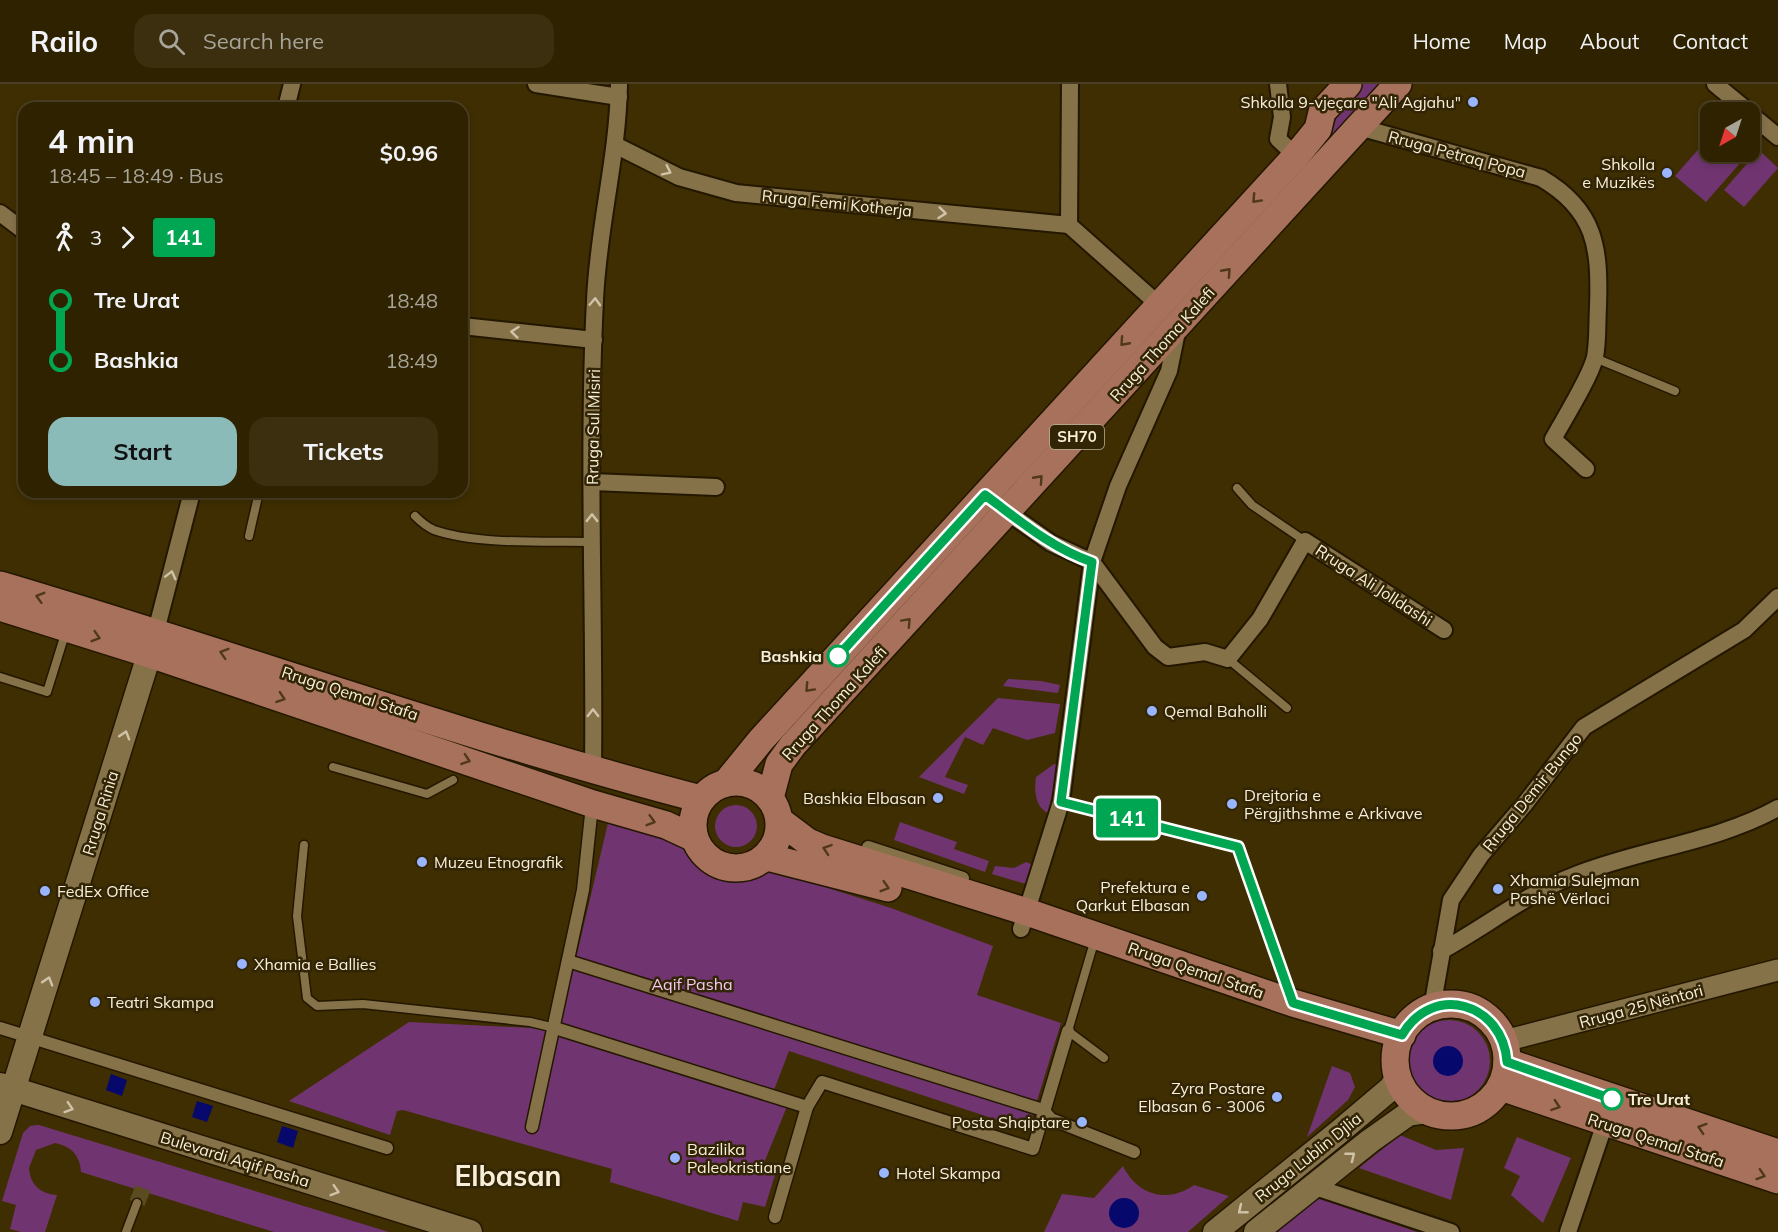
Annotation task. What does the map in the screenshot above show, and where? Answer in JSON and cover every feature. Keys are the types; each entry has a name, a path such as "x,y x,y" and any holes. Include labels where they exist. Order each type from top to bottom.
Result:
{"main road":[{"name":"Rruga Thoma Kalefi","path":"726,783 761,740 1296,156 1318,129 1322,112 1348,84"},
{"name":"Rruga Thoma Kalefi","path":"775,810 779,764 793,745 1008,513 1398,84"},
{"name":"Rruga Qemal Stafa","path":"0,585 593,804 666,825 694,838"},
{"name":"Rruga Qemal Stafa","path":"0,607 67,628 153,642 593,771 701,799"},
{"name":"Rruga Rinia","path":"0,1132 7,1088 30,1037 153,642"},
{"path":"726,783 750,784 775,810 779,834 767,856 747,868 724,868 706,857 694,838 695,811 701,799 708,792 726,783"},
{"name":"Rruga Qemal Stafa","path":"775,810 808,842 822,848 1026,914 1093,944 1287,1019 1399,1055"},
{"name":"Rruga Qemal Stafa","path":"767,856 858,879 1026,914"},
{"name":"Rruga Qemal Stafa","path":"1093,944 1293,1003 1399,1055"},
{"path":"1454,1005 1475,1010 1493,1023 1505,1060 1487,1103 1469,1113 1448,1116 1428,1111 1407,1094 1399,1055 1417,1016 1432,1008 1454,1005"},
{"name":"Rruga Lublin Djlia","path":"1215,1232 1390,1089 1399,1055"},
{"name":"Rruga Qemal Stafa","path":"1505,1060 1605,1123 1778,1180"},
{"name":"Rruga Qemal Stafa","path":"1505,1060 1778,1153"},
{"name":"Bulevardi Aqif Pasha","path":"7,1088 470,1232"},
{"name":"Rruga Lublin Djlia","path":"1256,1232 1312,1186 1408,1114 1428,1111"}],"street":[{"path":"288,102 292,84"},
{"path":"536,84 619,90"},
{"path":"1070,84 1068,225 1158,304"},
{"path":"1278,84 1282,117 1278,139 1296,156"},
{"path":"1714,84 1736,102"},
{"name":"Rruga Sul Misiri","path":"593,771 592,482 595,299 604,214 615,145 619,90"},
{"path":"1760,122 1778,137"},
{"name":"Rruga Petraq Popa","path":"1359,127 1519,170 1556,186 1584,214 1594,235 1598,261 1595,358 1553,439 1586,469"},
{"name":"Rruga Femi Kotherja","path":"615,145 679,177 736,193 1068,225"},
{"path":"0,213 18,226"},
{"path":"468,327 594,340"},
{"path":"868,847 1026,914 1061,802 1092,562 1118,486 1169,371 1178,327"},
{"path":"592,482 716,487"},
{"path":"985,495 1051,543 1092,562 1155,647 1168,657 1205,652 1228,659"},
{"name":"Rruga Rinia","path":"153,642 190,498"},
{"name":"Rruga Ali Jolldashi","path":"1228,659 1260,619 1305,541 1444,630"},
{"name":"Rruga Demir Bungo","path":"1432,1008 1451,900 1481,855 1524,806 1584,727 1744,630 1778,597"},
{"path":"1441,951 1531,897 1573,876 1662,850 1778,808"},
{"path":"532,1127 583,890 591,815"},
{"path":"568,962 1044,1110 1051,1119 1134,1152"},
{"name":"Rruga 25 Nëntori","path":"1505,1060 1778,970"},
{"name":"Rruga 25 Nëntori","path":"1505,1060 1550,1042 1778,982"},
{"path":"0,1028 387,1148"},
{"path":"555,1028 807,1107"},
{"path":"775,1217 807,1107 822,1082 1033,1149 1068,1031"},
{"path":"1568,1232 1605,1123"},
{"path":"1312,1186 1443,1231"}],"lane":[{"path":"1595,358 1675,391"},
{"name":"Rruga Ali Jolldashi","path":"1237,488 1252,505 1305,541"},
{"path":"249,536 258,498"},
{"path":"415,516 432,529 467,536 501,540 592,542"},
{"path":"0,676 47,692 67,628"},
{"path":"1228,659 1287,708"},
{"path":"333,766 427,794 453,780"},
{"path":"1061,802 1238,847 1293,1003"},
{"path":"304,845 297,916 307,998 317,1006 363,1004 530,1022 555,1028"},
{"path":"1093,944 1068,1031 1104,1058"},
{"path":"126,1232 137,1203"}],"green space":[{"path":"1362,84 1386,84 1326,150 1339,109"},
{"path":"1700,147 1700,162 1741,162 1706,202 1675,176"},
{"path":"1760,151 1778,168 1744,207 1724,190 1748,162 1760,162"},
{"path":"1008,679 1060,685 1058,693 1003,686"},
{"path":"998,698 1060,704 1055,733 1027,740 993,728 983,745 965,737 945,777 968,785 964,794 919,777"},
{"path":"1054,764 1058,765 1048,813 1040,807 1035,793 1036,777"},
{"path":"736,805 744,806 751,811 756,818 756,834 751,841 744,846 736,847 728,846 721,841 716,834 715,826 716,818 721,811 728,806"},
{"path":"900,822 957,842 954,849 989,861 985,872 894,840"},
{"name":"Aqif Pasha","path":"608,823 688,846 705,864 738,874 762,867 891,908 993,946 977,995 1061,1023 1028,1130 789,1051 771,1098 788,1104 764,1163 775,1175 765,1207 743,1202 738,1221 610,1182 612,1169 403,1110 397,1111 390,1135 289,1101 409,1022 532,1028 558,1034"},
{"path":"1026,862 1033,865 1026,884 992,874 995,866 1014,868"},
{"path":"1449,1020 1465,1023 1478,1032 1487,1045 1490,1061 1487,1077 1478,1090 1465,1099 1449,1102 1433,1099 1420,1090 1411,1077 1408,1061 1411,1045 1420,1032 1433,1023"},
{"path":"1332,1066 1350,1073 1355,1087 1348,1100 1307,1137"},
{"path":"39,1125 389,1232 274,1232 81,1172 74,1152 66,1146 55,1143 36,1150 29,1168 37,1188 57,1195 45,1232 21,1232 10,1229 16,1205 2,1201 23,1133 30,1126"},
{"path":"1400,1135 1436,1150 1464,1148 1451,1200 1359,1168"},
{"path":"1517,1137 1571,1158 1543,1223 1511,1195 1520,1176 1504,1168"},
{"path":"1123,1166 1136,1184 1154,1194 1173,1194 1194,1185 1229,1196 1188,1232 1044,1232 1062,1194 1094,1198"},
{"path":"1318,1198 1417,1232 1276,1232"}],"shaded area":[{"path":"1448,1046 1459,1050 1463,1061 1459,1072 1448,1076 1437,1072 1433,1061 1437,1050"},
{"path":"111,1074 127,1080 122,1096 106,1090"},
{"path":"197,1101 213,1106 207,1122 192,1117"},
{"path":"282,1126 298,1131 293,1148 277,1142"},
{"path":"1124,1198 1135,1202 1139,1213 1135,1224 1124,1228 1113,1224 1109,1213 1113,1202"}],"tunnel":[{"path":"137,1203 143,1188"}],"bus line":[{"name":"141","path":"838,656 985,495 1032,531 1070,553 1092,562 1061,802 1238,847 1293,1003 1402,1035 1411,1022 1424,1011 1443,1005 1464,1006 1484,1015 1493,1023 1504,1041 1507,1062 1612,1099"}],"place":[{"name":"Shkolla 9-vjeçare \"Ali Agjahu\"","path":"1473,102"},
{"name":"Shkolla e Muzikës","path":"1667,173"},
{"name":"Bashkia","path":"838,656"},
{"name":"Qemal Baholli","path":"1152,711"},
{"name":"Bashkia Elbasan","path":"938,798"},
{"name":"Drejtoria e Përgjithshme e Arkivave","path":"1232,804"},
{"name":"Muzeu Etnografik","path":"422,862"},
{"name":"Xhamia Sulejman Pashë Vërlaci","path":"1498,889"},
{"name":"FedEx Office","path":"45,891"},
{"name":"Prefektura e Qarkut Elbasan","path":"1202,896"},
{"name":"Xhamia e Ballies","path":"242,964"},
{"name":"Teatri Skampa","path":"95,1002"},
{"name":"Zyra Postare Elbasan 6 - 3006","path":"1277,1097"},
{"name":"Tre Urat","path":"1612,1099"},
{"name":"Posta Shqiptare","path":"1082,1122"},
{"name":"Bazilika Paleokristiane","path":"675,1158"},
{"name":"Hotel Skampa","path":"884,1173"}],"district":[{"name":"Elbasan","path":"508,1176"}]}
